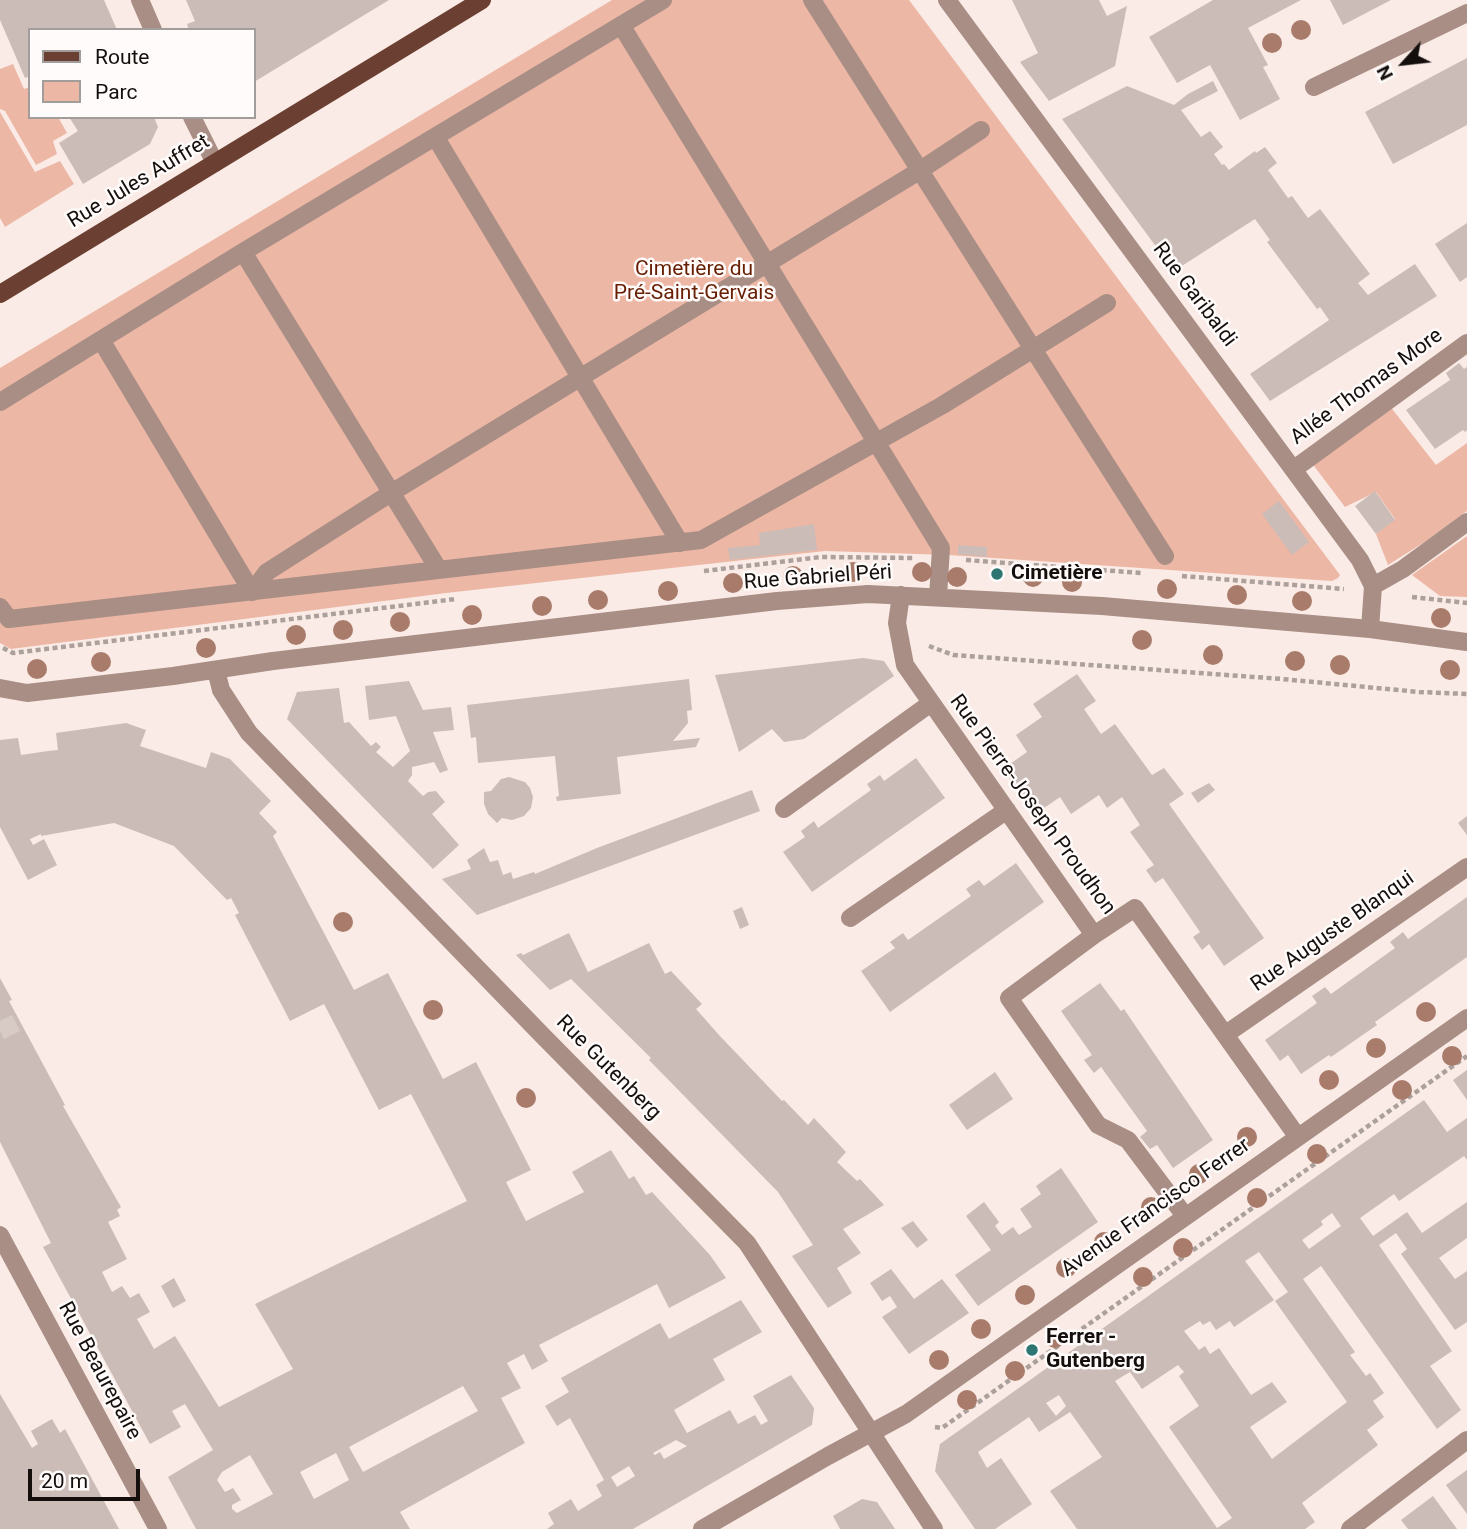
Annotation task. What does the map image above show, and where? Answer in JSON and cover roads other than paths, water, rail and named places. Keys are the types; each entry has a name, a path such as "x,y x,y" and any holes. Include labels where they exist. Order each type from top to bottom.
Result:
{"main road":[{"name":"Rue Jules Auffret","path":"0,294 482,0"}],"street":[{"path":"140,0 152,28"},
{"path":"0,402 243,252 663,0"},
{"path":"812,0 1165,556"},
{"name":"Rue Garibaldi","path":"947,0 1294,469 1360,560 1373,586"},
{"path":"1314,87 1467,13"},
{"path":"621,25 941,548 938,597"},
{"path":"193,119 215,163"},
{"path":"252,592 267,572 391,493 919,171 981,130"},
{"path":"436,138 680,543"},
{"path":"243,252 439,570"},
{"path":"0,607 9,619 701,540 941,406 1107,303"},
{"path":"101,340 252,592"},
{"name":"Allée Thomas More","path":"1294,469 1467,343"},
{"path":"1370,629 1373,586 1403,569 1467,522"},
{"name":"Rue Gabriel Péri","path":"0,688 27,693 777,601 868,594 1102,606 1370,629 1467,642"},
{"name":"Rue Pierre-Joseph Proudhon","path":"901,595 897,623 905,665 1094,935 1135,908 1297,1136"},
{"name":"Rue Gutenberg","path":"216,670 221,690 250,733 747,1243 934,1529"},
{"path":"784,809 931,703"},
{"path":"850,918 1007,810"},
{"name":"Rue Auguste Blanqui","path":"1226,1034 1467,867"},
{"path":"1094,935 1009,998 1098,1125 1128,1140 1185,1216"},
{"name":"Avenue Francisco Ferrer","path":"702,1529 906,1414 1467,1018"},
{"name":"Rue Beaurepaire","path":"0,1235 158,1529"},
{"path":"1350,1529 1467,1440"}],"tunnel":[{"path":"0,1031 20,1021"}],"place":[{"name":"Cimetière","path":"997,574"},
{"name":"Ferrer - Gutenberg","path":"1032,1350"}],"park label":[{"name":"Cimetière du Pré-Saint-Gervais","path":"694,282"}]}
